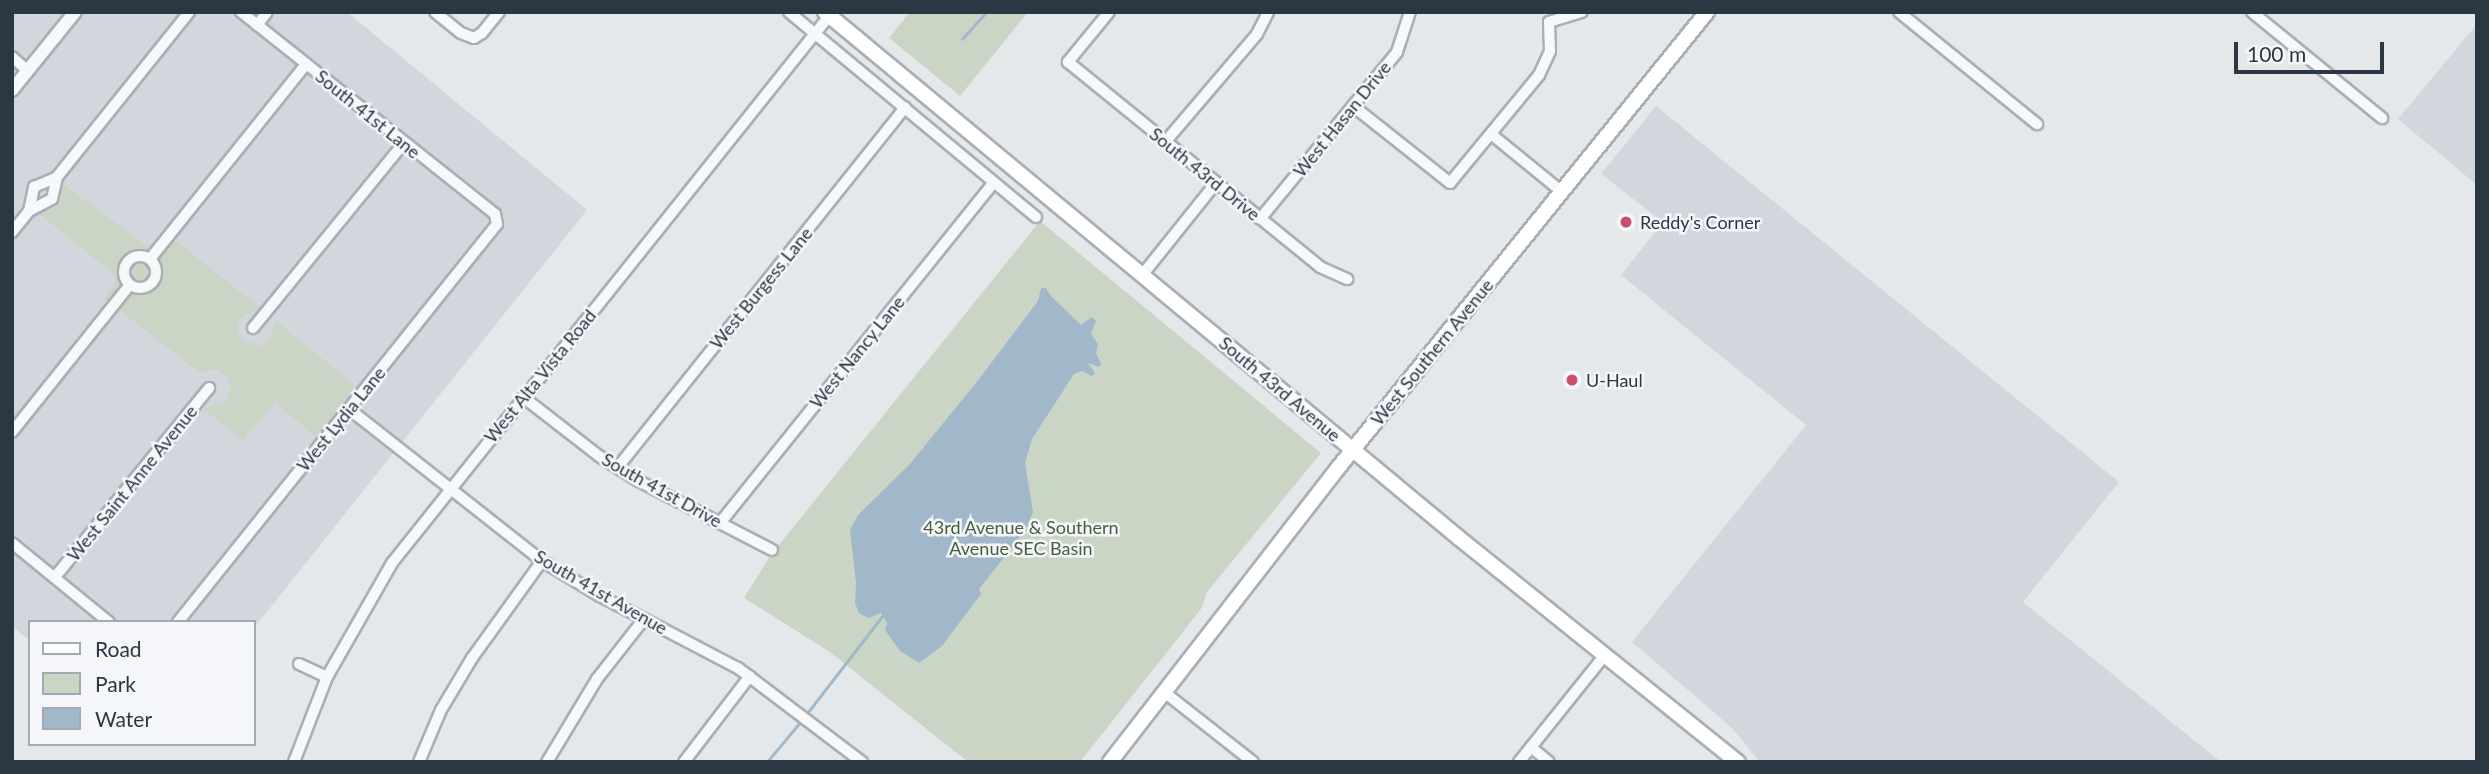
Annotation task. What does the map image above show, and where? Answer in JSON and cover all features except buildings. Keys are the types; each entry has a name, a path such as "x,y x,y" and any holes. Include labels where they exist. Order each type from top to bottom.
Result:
{"main road":[{"name":"West Southern Avenue","path":"1110,762 1353,450 1707,12"},
{"name":"South 43rd Avenue","path":"827,14 1353,450 1738,762"}],"street":[{"path":"12,90 75,12"},
{"path":"12,232 29,211 52,199 57,177 189,12"},
{"name":"South 41st Lane","path":"241,12 495,214"},
{"path":"257,25 267,12"},
{"path":"435,12 461,33 474,38 482,33 499,12"},
{"path":"789,12 1036,217"},
{"name":"South 43rd Drive","path":"1109,12 1068,62 1320,267 1347,278"},
{"path":"1166,141 1257,34 1268,12"},
{"name":"West Hasan Drive","path":"1260,219 1397,52 1410,12"},
{"path":"1353,106 1450,183 1539,75 1550,51 1547,17 1582,12"},
{"path":"1899,12 2038,124"},
{"path":"2252,12 2382,118"},
{"name":"West Alta Vista Road","path":"294,762 327,677 392,563 815,34 827,14"},
{"path":"12,57 28,71"},
{"path":"150,259 306,64"},
{"name":"West Burgess Lane","path":"618,467 905,108"},
{"path":"1491,134 1562,192"},
{"path":"253,328 404,143"},
{"path":"29,211 34,187 57,177"},
{"name":"West Nancy Lane","path":"720,523 994,182"},
{"path":"1143,274 1216,183"},
{"name":"West Lydia Lane","path":"180,620 497,224 495,214"},
{"path":"133,257 150,259 155,266 153,283 146,288 129,286 124,279 127,262 133,257"},
{"path":"12,432 129,286"},
{"name":"West Saint Anne Avenue","path":"55,577 209,388"},
{"name":"South 41st Drive","path":"523,397 618,467 772,550"},
{"name":"South 41st Avenue","path":"349,410 542,561 750,676 862,762"},
{"path":"12,543 107,620"},
{"path":"419,762 441,710 472,658 542,561"},
{"path":"547,762 597,679 644,619"},
{"path":"1519,762 1605,655"},
{"path":"299,664 327,677"},
{"path":"684,762 750,676"},
{"path":"1164,692 1253,762"},
{"path":"1531,747 1549,762"}],"shaded area":[{"path":"12,12 347,12 587,210 256,625 256,620 28,620 28,639 12,626"},
{"path":"2477,24 2477,185 2398,119"},
{"path":"1656,106 2119,482 2023,602 2221,762 1760,762 1732,728 1632,642 1806,425 1621,275 1663,222 1601,174"}],"green space":[{"path":"910,12 1028,12 960,96 889,38"},
{"path":"61,183 160,255 175,240 260,308 240,318 237,332 243,341 264,346 271,337 275,320 356,386 316,437 275,403 243,440 203,409 225,403 231,389 228,378 217,369 200,373 104,298 115,283 115,275 37,212 52,205 60,195"},
{"name":"43rd Avenue & Southern Avenue SEC Basin","path":"1040,221 1321,453 1207,592 1201,609 1080,762 968,762 830,652 744,598 770,556"}],"water":[{"path":"1041,288 1046,288 1081,325 1092,317 1096,321 1091,334 1098,344 1096,353 1101,364 1099,367 1088,363 1095,373 1092,376 1082,371 1074,374 1032,439 1025,463 1033,512 1025,531 979,589 981,594 942,646 919,663 900,651 885,630 887,623 881,613 869,618 859,613 855,603 856,583 850,530 858,515 909,465 976,383 1038,301"}],"waterway":[{"path":"962,39 986,12"},
{"path":"805,716 883,615"},
{"path":"767,762 801,721"}],"place":[{"name":"Reddy's Corner","path":"1626,222"},
{"name":"U-Haul","path":"1572,380"}]}
